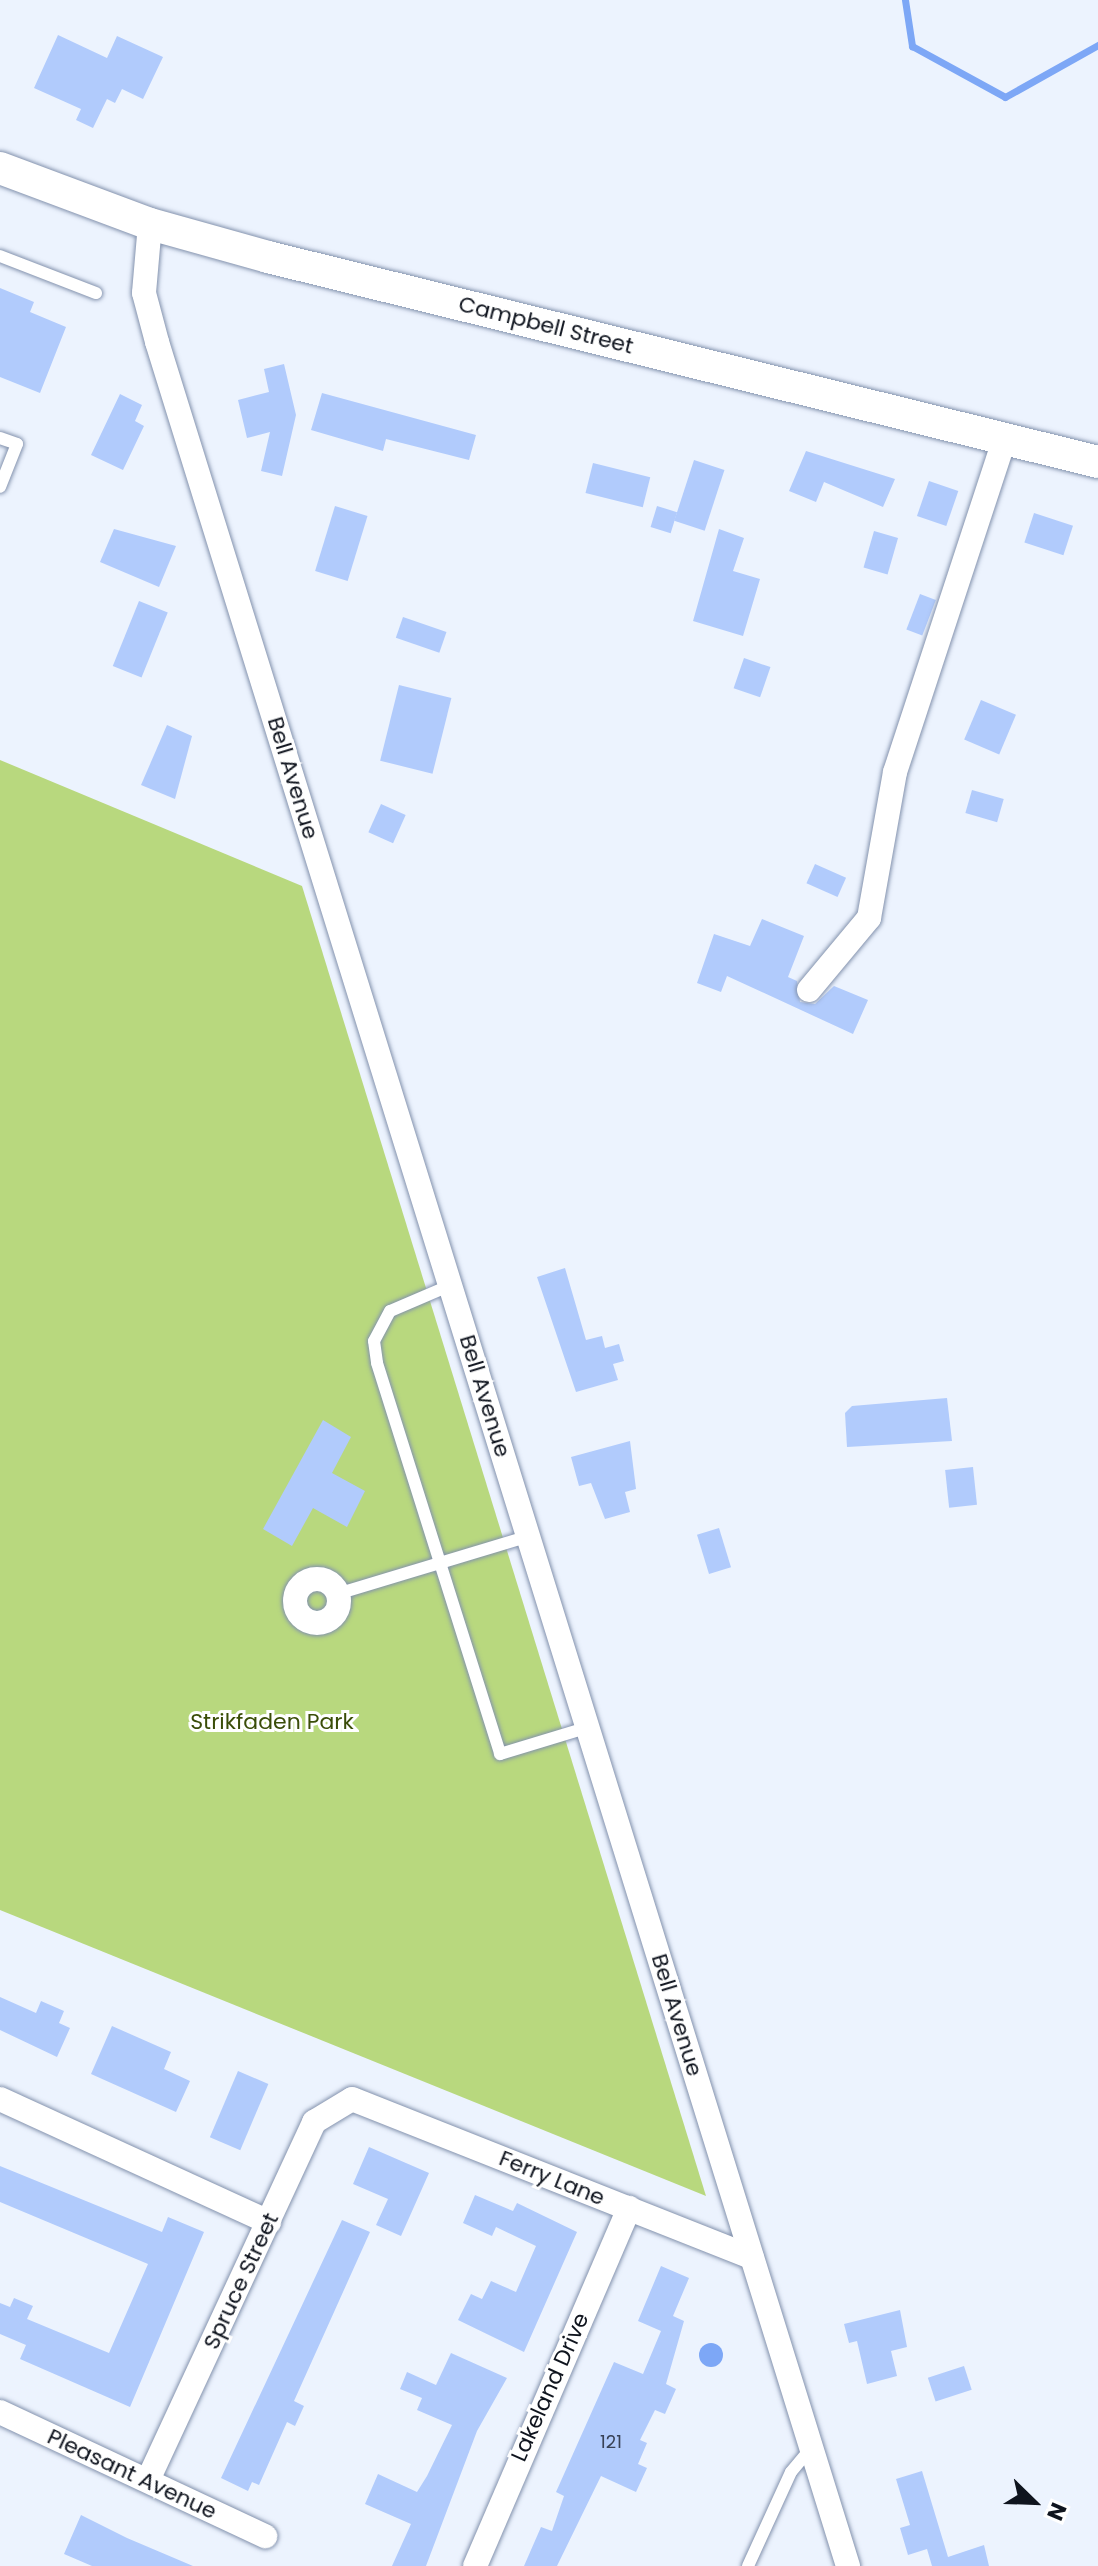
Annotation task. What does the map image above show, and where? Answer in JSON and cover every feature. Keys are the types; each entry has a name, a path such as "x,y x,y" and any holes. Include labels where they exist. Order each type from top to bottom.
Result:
{"street":[{"name":"Campbell Street","path":"0,168 150,224 1098,462"},
{"name":"Bell Avenue","path":"150,224 144,293 157,342 848,2566"},
{"path":"809,990 869,918 895,772 1005,438"},
{"path":"0,2099 269,2222"},
{"name":"Ferry Lane","path":"352,2099 752,2257"},
{"name":"Spruce Street","path":"148,2480 314,2122 352,2099"},
{"name":"Lakeland Drive","path":"475,2566 629,2208"},
{"name":"Pleasant Avenue","path":"0,2412 265,2536"}],"lane":[{"path":"0,256 96,293"},
{"path":"0,438 17,444 0,487"},
{"path":"451,1285 390,1311 374,1341 500,1754 589,1727"},
{"path":"337,1594 529,1536"},
{"path":"748,2566 791,2472 811,2448"}],"green space":[{"name":"Strikfaden Park","path":"0,760 302,886 706,2196 0,1910"}],"water":[{"path":"711,2343 722,2350 723,2355 716,2366 711,2367 700,2360 699,2355 706,2344"}],"building":[{"path":"58,35 107,58 117,36 163,57 143,99 122,89 115,103 107,99 93,128 76,120 81,109 34,88"},
{"path":"0,288 34,302 30,312 66,327 40,393 0,377"},
{"path":"284,364 296,415 282,476 261,471 270,432 247,438 238,400 269,392 264,369"},
{"path":"322,393 476,435 469,460 386,439 383,451 311,430"},
{"path":"120,394 142,405 135,421 144,426 123,470 91,455"},
{"path":"806,451 895,479 883,507 824,482 816,502 789,491"},
{"path":"694,460 724,470 705,531 674,521"},
{"path":"593,463 650,477 643,507 586,493"},
{"path":"929,481 958,491 946,526 917,516"},
{"path":"335,506 368,516 348,581 315,571"},
{"path":"657,506 677,512 671,533 651,527"},
{"path":"1034,513 1073,526 1063,555 1024,542"},
{"path":"114,529 176,546 159,587 100,562"},
{"path":"719,529 744,538 733,571 760,579 743,636 693,621"},
{"path":"874,531 898,538 888,574 864,568"},
{"path":"920,594 936,600 922,636 906,629"},
{"path":"139,601 168,613 142,678 113,666"},
{"path":"403,617 446,632 439,653 396,638"},
{"path":"744,658 770,667 760,697 734,688"},
{"path":"399,685 451,698 433,774 380,761"},
{"path":"981,700 1016,715 999,754 964,740"},
{"path":"167,725 192,736 175,799 141,785"},
{"path":"972,790 1004,799 997,822 965,813"},
{"path":"381,804 406,815 393,843 368,832"},
{"path":"815,864 846,878 838,897 806,883"},
{"path":"762,919 804,936 788,977 797,981 800,1002 815,1004 834,986 868,1000 853,1034 727,976 721,992 697,983 714,934 750,946"},
{"path":"565,1268 586,1340 602,1336 605,1348 619,1344 624,1361 613,1364 618,1380 576,1392 537,1277"},
{"path":"947,1398 952,1441 847,1447 845,1413 852,1406"},
{"path":"323,1420 351,1437 332,1473 365,1491 347,1527 313,1508 292,1546 263,1529"},
{"path":"630,1441 636,1489 625,1492 630,1512 605,1519 591,1483 579,1486 571,1457"},
{"path":"973,1467 977,1505 949,1508 945,1470"},
{"path":"719,1528 731,1567 709,1574 697,1535"},
{"path":"0,1997 36,2013 41,2001 64,2011 59,2023 70,2028 57,2057 0,2030"},
{"path":"112,2026 171,2052 164,2069 190,2081 176,2112 91,2074"},
{"path":"238,2071 268,2084 240,2150 210,2137"},
{"path":"369,2147 429,2173 401,2236 376,2225 388,2199 353,2184"},
{"path":"0,2166 162,2232 168,2217 204,2232 130,2407 20,2359 26,2345 0,2334 0,2303 10,2307 14,2298 33,2306 27,2319 109,2353 148,2264 0,2202"},
{"path":"475,2195 513,2211 517,2203 577,2232 524,2352 458,2320 471,2294 482,2299 491,2281 516,2292 536,2246 496,2227 492,2236 463,2223"},
{"path":"342,2220 370,2232 294,2401 304,2406 295,2426 287,2422 259,2485 252,2482 248,2491 221,2478"},
{"path":"661,2266 689,2278 673,2316 684,2321 666,2384 676,2389 665,2414 655,2410 640,2440 647,2443 638,2464 647,2468 636,2492 601,2476 557,2566 524,2566 541,2527 552,2531 564,2496 556,2492 614,2362 643,2374 661,2331 638,2321"},
{"path":"900,2310 907,2347 891,2351 897,2376 867,2384 857,2341 849,2343 844,2324"},
{"path":"451,2353 507,2378 477,2431 426,2566 392,2566 411,2524 365,2504 378,2474 417,2492 427,2476 452,2425 417,2410 422,2398 400,2389 407,2372 436,2385"},
{"path":"964,2366 972,2390 936,2402 928,2378"},
{"path":"922,2471 948,2557 984,2545 989,2566 932,2566 927,2549 908,2555 900,2528 910,2525 896,2479"},
{"path":"81,2515 193,2566 92,2566 64,2554"}],"waterway":[{"path":"905,0 912,46 1005,97 1098,45"}]}
